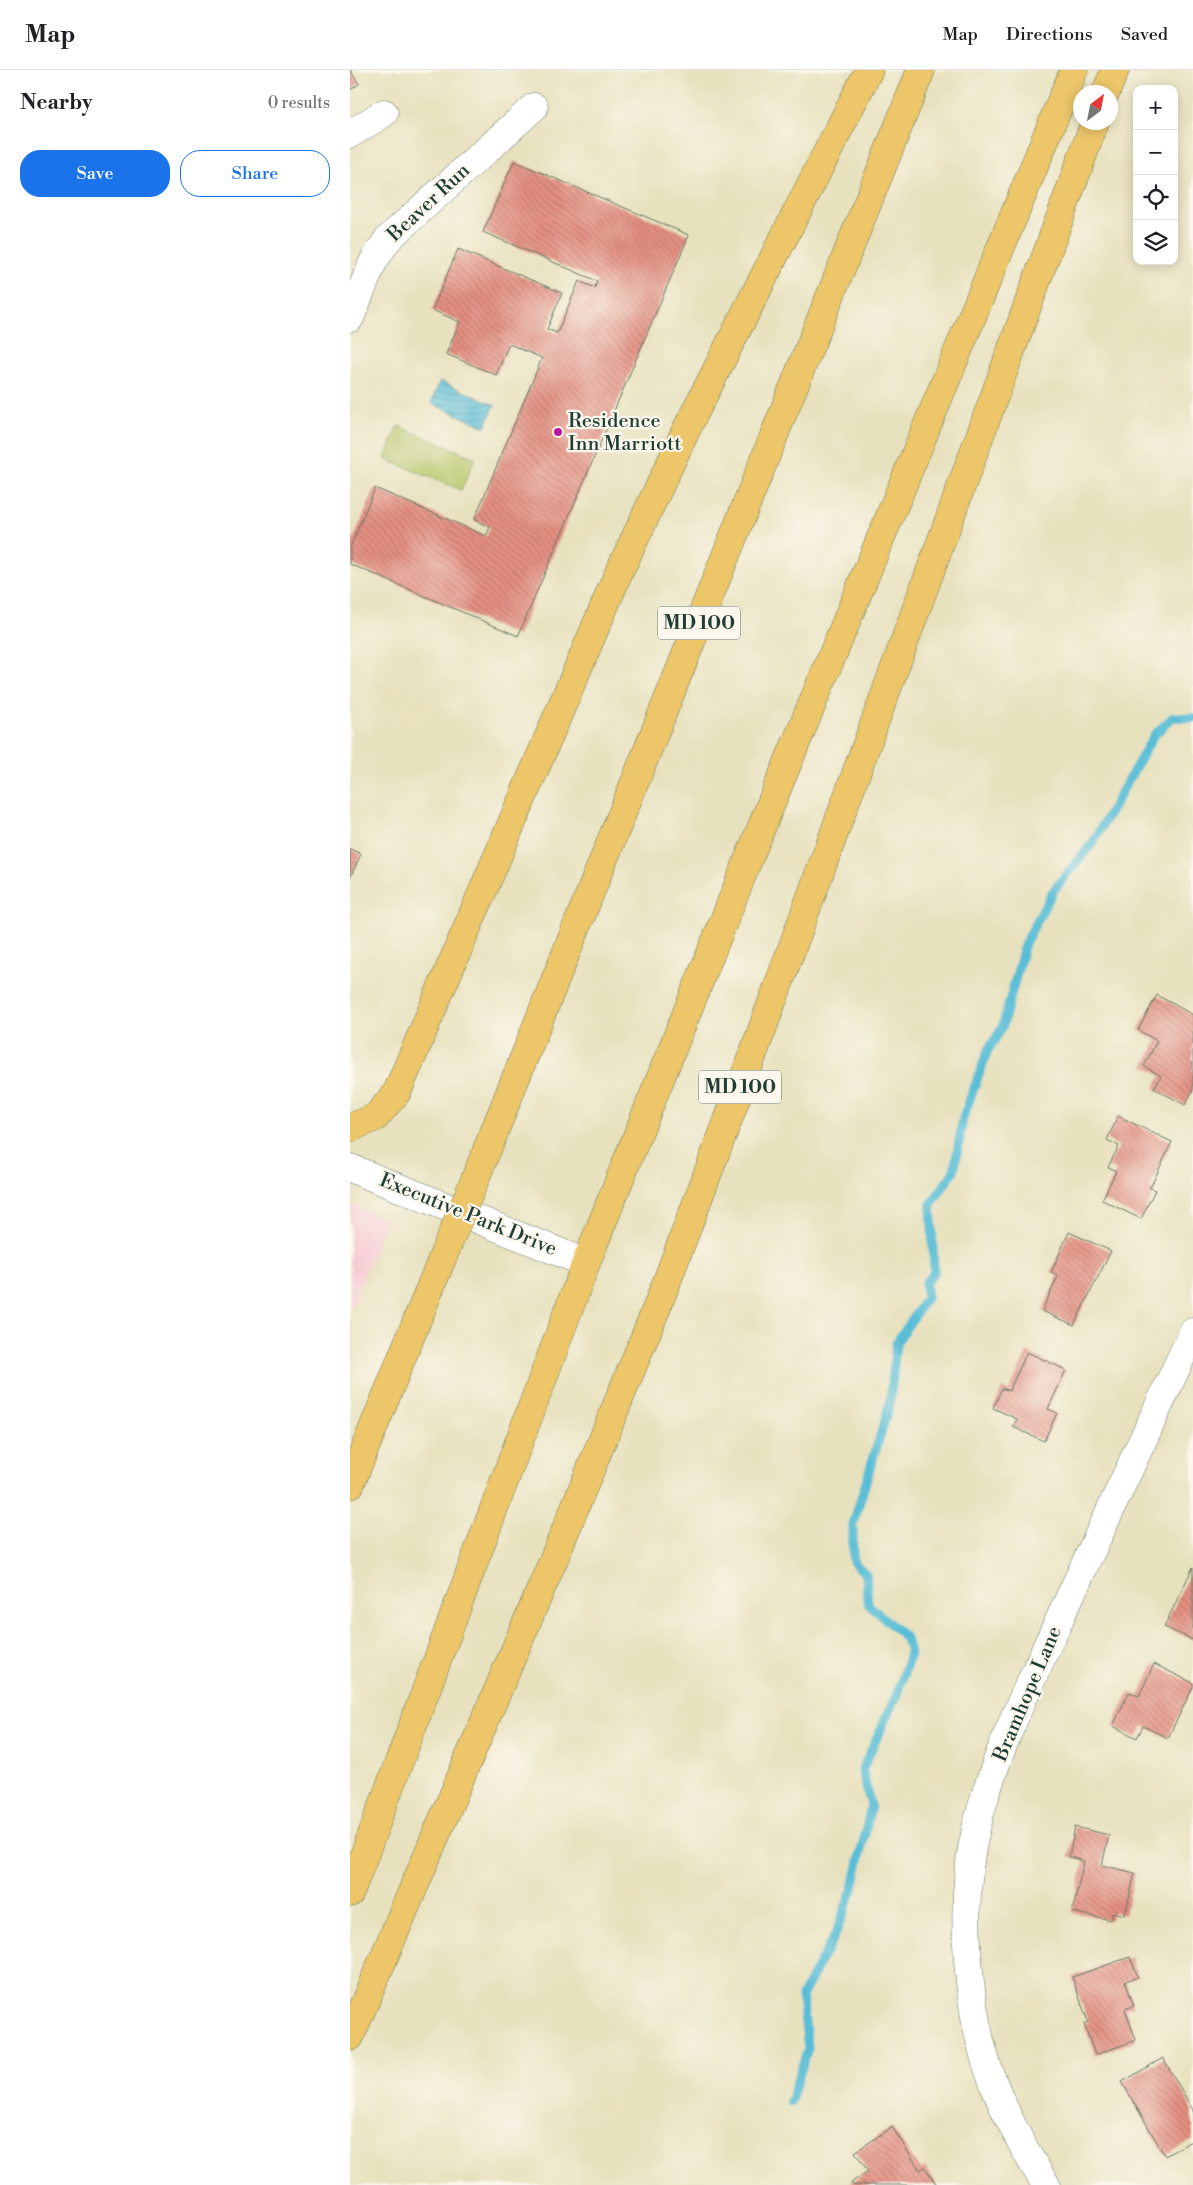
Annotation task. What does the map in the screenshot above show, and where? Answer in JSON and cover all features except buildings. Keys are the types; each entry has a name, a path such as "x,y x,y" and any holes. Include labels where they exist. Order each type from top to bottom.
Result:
{"highway":[{"path":"350,1128 376,1117 396,1092 619,572 690,424 868,70"},
{"name":"MD 100","path":"350,1485 476,1177 921,70"},
{"path":"350,1893 586,1263 770,806 1074,70"},
{"path":"1109,85 1115,70"},
{"name":"MD 100","path":"350,2037 555,1556 659,1302 756,1046 1092,130"}],"street":[{"name":"Beaver Run","path":"350,318 374,262 388,239 534,107"},
{"path":"350,134 384,113"},
{"name":"Executive Park Drive","path":"350,1168 586,1263"},
{"name":"Bramhope Lane","path":"1046,2185 1020,2144 994,2085 977,2030 967,1953 966,1888 976,1829 1006,1735 1193,1332"}],"shaded area":[{"path":"350,1204 387,1219 350,1310"}],"green space":[{"path":"398,426 475,458 461,490 385,459"}],"water":[{"path":"440,381 495,405 485,427 431,403"}],"waterway":[{"path":"790,2102 808,2049 802,1996 835,1935 853,1888 871,1806 862,1770 897,1694 910,1654 906,1638 868,1604 866,1574 853,1562 853,1524 890,1403 896,1343 927,1297 925,1283 934,1273 931,1204 954,1171 963,1118 988,1050 1002,1028 1025,943 1053,891 1093,842 1154,735 1173,717 1193,718"}],"place":[{"name":"Residence Inn Marriott","path":"558,432"}]}
